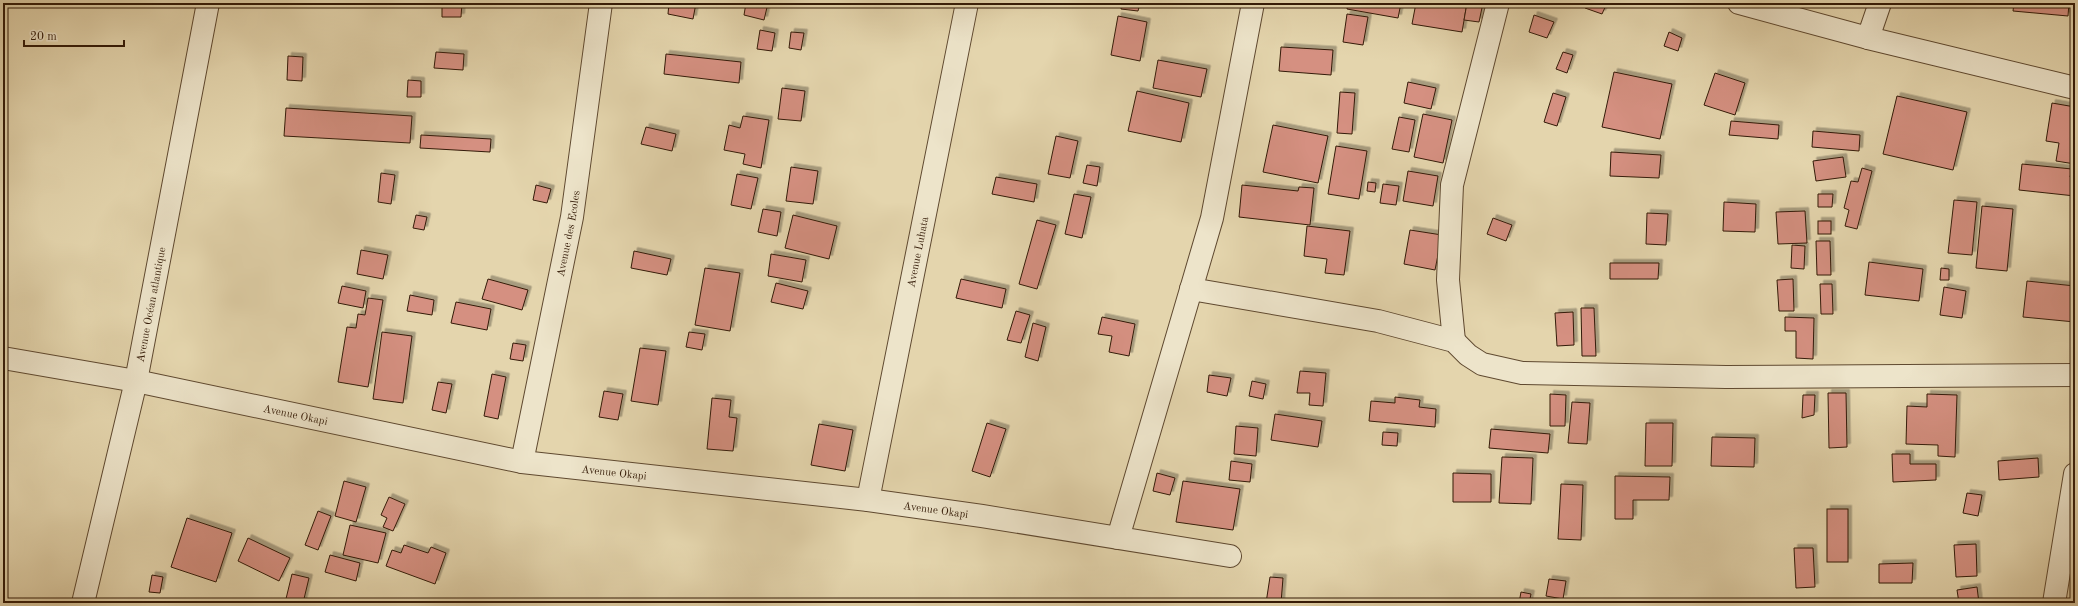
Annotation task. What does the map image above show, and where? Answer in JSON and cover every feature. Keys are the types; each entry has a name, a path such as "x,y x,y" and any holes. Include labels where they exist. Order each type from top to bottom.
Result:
{"street":[{"name":"Avenue Océan atlantique","path":"83,603 136,381 208,3"},
{"name":"Avenue des Ecoles","path":"522,462 572,217 601,3"},
{"name":"Avenue Luhata","path":"868,500 967,3"},
{"path":"1118,538 1212,218 1253,3"},
{"path":"1454,341 1448,280 1452,185 1498,3"},
{"path":"1739,3 1868,38 2075,88"},
{"path":"1868,38 1880,3"},
{"path":"1191,289 1378,321 1454,341 1468,356 1482,364 1522,373 1726,377 2075,375"},
{"name":"Avenue Okapi","path":"3,358 136,381 522,462 868,500 982,516 1230,556"},
{"path":"2054,603 2075,474"}],"building":[{"path":"442,3 462,3 461,17 442,17"},
{"path":"669,3 696,3 693,19 668,14"},
{"path":"746,3 768,3 764,20 744,15"},
{"path":"1122,3 1140,3 1138,11 1121,9"},
{"path":"1348,3 1401,3 1398,18 1347,9"},
{"path":"1416,3 1467,3 1462,32 1412,24"},
{"path":"1467,3 1483,3 1479,22 1464,20"},
{"path":"1587,3 1607,3 1602,14 1585,8"},
{"path":"2014,3 2069,3 2068,16 2013,11"},
{"path":"1347,14 1368,17 1363,45 1343,42"},
{"path":"1534,15 1554,22 1547,38 1529,32"},
{"path":"1118,16 1147,22 1140,61 1111,55"},
{"path":"760,30 775,33 772,51 757,49"},
{"path":"791,32 804,33 801,50 789,48"},
{"path":"1669,32 1682,38 1678,51 1664,46"},
{"path":"1281,47 1333,50 1331,75 1279,71"},
{"path":"436,52 464,54 463,70 434,68"},
{"path":"1563,52 1573,55 1567,73 1556,69"},
{"path":"666,54 741,62 739,83 664,74"},
{"path":"288,56 303,57 302,81 287,80"},
{"path":"1158,60 1207,69 1201,97 1153,88"},
{"path":"1614,72 1672,84 1660,139 1602,127"},
{"path":"1715,73 1745,83 1735,115 1704,105"},
{"path":"408,80 421,81 421,97 407,97"},
{"path":"1408,82 1436,88 1431,109 1404,103"},
{"path":"782,88 805,91 801,121 778,119"},
{"path":"1137,91 1189,103 1181,142 1128,131"},
{"path":"1340,92 1355,93 1352,134 1337,133"},
{"path":"1553,93 1566,97 1557,126 1544,122"},
{"path":"1897,96 1967,112 1953,170 1883,154"},
{"path":"2052,103 2075,107 2075,164 2056,161 2059,143 2046,141"},
{"path":"286,108 412,116 410,143 284,136"},
{"path":"1423,114 1452,120 1443,163 1414,157"},
{"path":"743,116 769,120 761,168 743,164 745,154 724,150 729,125 740,128"},
{"path":"1399,117 1415,120 1409,152 1392,149"},
{"path":"1731,121 1779,125 1778,139 1729,135"},
{"path":"1273,125 1328,136 1318,183 1263,172"},
{"path":"646,127 676,134 672,151 641,144"},
{"path":"1813,131 1860,135 1859,151 1812,147"},
{"path":"421,135 491,139 490,152 420,148"},
{"path":"1056,136 1078,141 1070,178 1048,174"},
{"path":"1336,146 1367,151 1359,199 1328,194"},
{"path":"1611,152 1661,155 1659,178 1610,176"},
{"path":"1843,157 1846,177 1816,181 1813,161"},
{"path":"2022,164 2072,169 2070,177 2075,178 2075,196 2019,190"},
{"path":"1087,165 1100,167 1097,186 1083,183"},
{"path":"791,167 818,171 813,204 786,201"},
{"path":"1862,168 1872,171 1857,229 1845,226 1849,210 1844,208 1851,181 1858,182"},
{"path":"1408,171 1438,176 1433,206 1403,201"},
{"path":"381,173 395,175 391,204 378,202"},
{"path":"737,174 758,178 751,209 731,205"},
{"path":"996,177 1037,184 1034,202 992,194"},
{"path":"1368,182 1376,183 1375,192 1367,191"},
{"path":"1383,184 1399,186 1396,205 1380,203"},
{"path":"536,185 551,189 547,203 533,200"},
{"path":"1242,185 1298,191 1299,187 1314,188 1310,225 1239,217"},
{"path":"1074,194 1091,197 1082,238 1065,234"},
{"path":"1818,194 1833,194 1832,207 1818,207"},
{"path":"1954,200 1977,202 1972,255 1948,253"},
{"path":"1724,202 1756,204 1755,232 1723,231"},
{"path":"1982,206 2013,209 2007,271 1976,268"},
{"path":"763,209 781,212 777,236 758,232"},
{"path":"1805,211 1807,243 1778,244 1776,212"},
{"path":"1647,213 1668,214 1666,245 1646,244"},
{"path":"416,215 427,217 424,230 413,228"},
{"path":"793,215 837,226 829,259 785,248"},
{"path":"1493,218 1512,225 1506,241 1487,234"},
{"path":"1037,220 1056,225 1037,289 1019,284"},
{"path":"1818,221 1831,221 1831,234 1818,234"},
{"path":"1307,226 1350,231 1344,275 1325,273 1327,259 1304,256"},
{"path":"1410,230 1442,235 1435,270 1404,264"},
{"path":"1816,241 1830,241 1831,275 1817,275"},
{"path":"1792,245 1805,246 1804,269 1791,268"},
{"path":"361,250 388,255 383,279 357,274"},
{"path":"634,251 671,259 667,275 631,268"},
{"path":"771,254 806,260 802,282 768,276"},
{"path":"1869,262 1923,269 1919,301 1865,295"},
{"path":"1610,263 1659,263 1658,279 1610,279"},
{"path":"705,268 740,273 730,331 695,325"},
{"path":"1941,268 1949,269 1949,280 1940,280"},
{"path":"488,279 528,290 522,310 482,299"},
{"path":"961,279 1006,289 1002,308 956,298"},
{"path":"1793,279 1794,311 1779,311 1777,280"},
{"path":"2027,281 2075,286 2075,322 2023,317"},
{"path":"776,283 808,291 803,309 771,302"},
{"path":"1820,284 1832,284 1833,314 1821,314"},
{"path":"342,286 366,291 363,308 338,303"},
{"path":"1944,287 1966,291 1962,318 1940,315"},
{"path":"410,295 434,300 432,315 407,311"},
{"path":"368,298 383,300 368,387 338,382 347,327 356,328 358,314 365,315"},
{"path":"456,302 491,309 487,330 451,323"},
{"path":"1581,308 1594,308 1596,356 1582,356"},
{"path":"1016,311 1030,315 1021,343 1007,340"},
{"path":"1573,312 1574,345 1557,346 1555,313"},
{"path":"1102,317 1135,324 1129,356 1109,352 1112,336 1098,334"},
{"path":"1785,317 1814,318 1813,359 1796,358 1796,331 1785,331"},
{"path":"1033,323 1046,327 1038,361 1025,357"},
{"path":"382,332 412,336 403,403 373,399"},
{"path":"689,332 705,334 702,350 686,347"},
{"path":"513,343 526,345 523,361 510,359"},
{"path":"640,348 666,351 658,405 631,401"},
{"path":"1300,371 1326,373 1323,406 1309,405 1310,393 1297,393"},
{"path":"492,374 506,377 498,419 484,416"},
{"path":"1209,375 1231,378 1227,396 1207,392"},
{"path":"1252,381 1266,384 1263,399 1249,396"},
{"path":"438,382 452,384 446,413 432,410"},
{"path":"604,391 623,394 618,420 599,417"},
{"path":"1828,393 1846,393 1847,447 1829,448"},
{"path":"1550,394 1566,395 1565,426 1550,426"},
{"path":"1927,394 1957,395 1955,457 1938,456 1938,445 1906,444 1907,406 1927,407"},
{"path":"1803,395 1815,395 1814,415 1802,418"},
{"path":"1395,397 1420,400 1419,407 1436,409 1435,427 1369,421 1371,401 1395,403"},
{"path":"712,398 731,400 729,417 737,418 733,451 707,449"},
{"path":"1572,402 1590,403 1587,444 1568,443"},
{"path":"1275,414 1322,421 1318,447 1271,440"},
{"path":"987,423 1006,429 990,477 972,471"},
{"path":"1646,423 1673,423 1672,466 1645,466"},
{"path":"819,424 853,430 845,471 811,465"},
{"path":"1236,426 1258,428 1256,456 1234,454"},
{"path":"1491,429 1550,434 1548,453 1489,448"},
{"path":"1383,432 1398,433 1397,446 1382,445"},
{"path":"1712,437 1755,438 1754,467 1711,466"},
{"path":"1892,454 1910,454 1910,464 1936,464 1936,480 1893,482"},
{"path":"1502,457 1533,458 1531,504 1499,503"},
{"path":"2038,458 2039,477 1999,480 1998,461"},
{"path":"1231,461 1252,464 1250,482 1229,480"},
{"path":"1157,473 1175,478 1170,495 1153,491"},
{"path":"1453,473 1491,474 1491,502 1453,502"},
{"path":"1615,476 1670,477 1669,500 1633,500 1633,519 1615,519"},
{"path":"344,481 366,487 356,522 335,516"},
{"path":"1183,481 1240,489 1233,530 1176,522"},
{"path":"1561,484 1583,485 1581,540 1558,539"},
{"path":"1967,493 1982,495 1978,516 1963,513"},
{"path":"389,497 405,504 393,531 383,527 387,518 381,515"},
{"path":"1827,509 1848,509 1848,562 1827,562"},
{"path":"318,511 331,516 318,550 305,545"},
{"path":"187,518 232,533 216,582 171,567"},
{"path":"350,525 386,533 378,563 343,555"},
{"path":"248,538 290,558 279,581 238,561"},
{"path":"1976,544 1977,576 1956,577 1954,545"},
{"path":"404,545 428,553 431,547 446,553 435,584 386,566 392,550 401,553"},
{"path":"1794,548 1813,548 1815,587 1796,588"},
{"path":"330,555 360,563 356,581 325,572"},
{"path":"1913,563 1912,583 1879,583 1879,564"},
{"path":"292,574 309,578 303,603 285,603"},
{"path":"152,575 163,577 160,593 149,592"},
{"path":"1270,577 1283,578 1281,603 1266,603"},
{"path":"1549,579 1566,581 1563,599 1546,596"},
{"path":"1977,587 1979,603 1959,603 1957,590"},
{"path":"1521,592 1531,594 1529,603 1519,603"}]}
